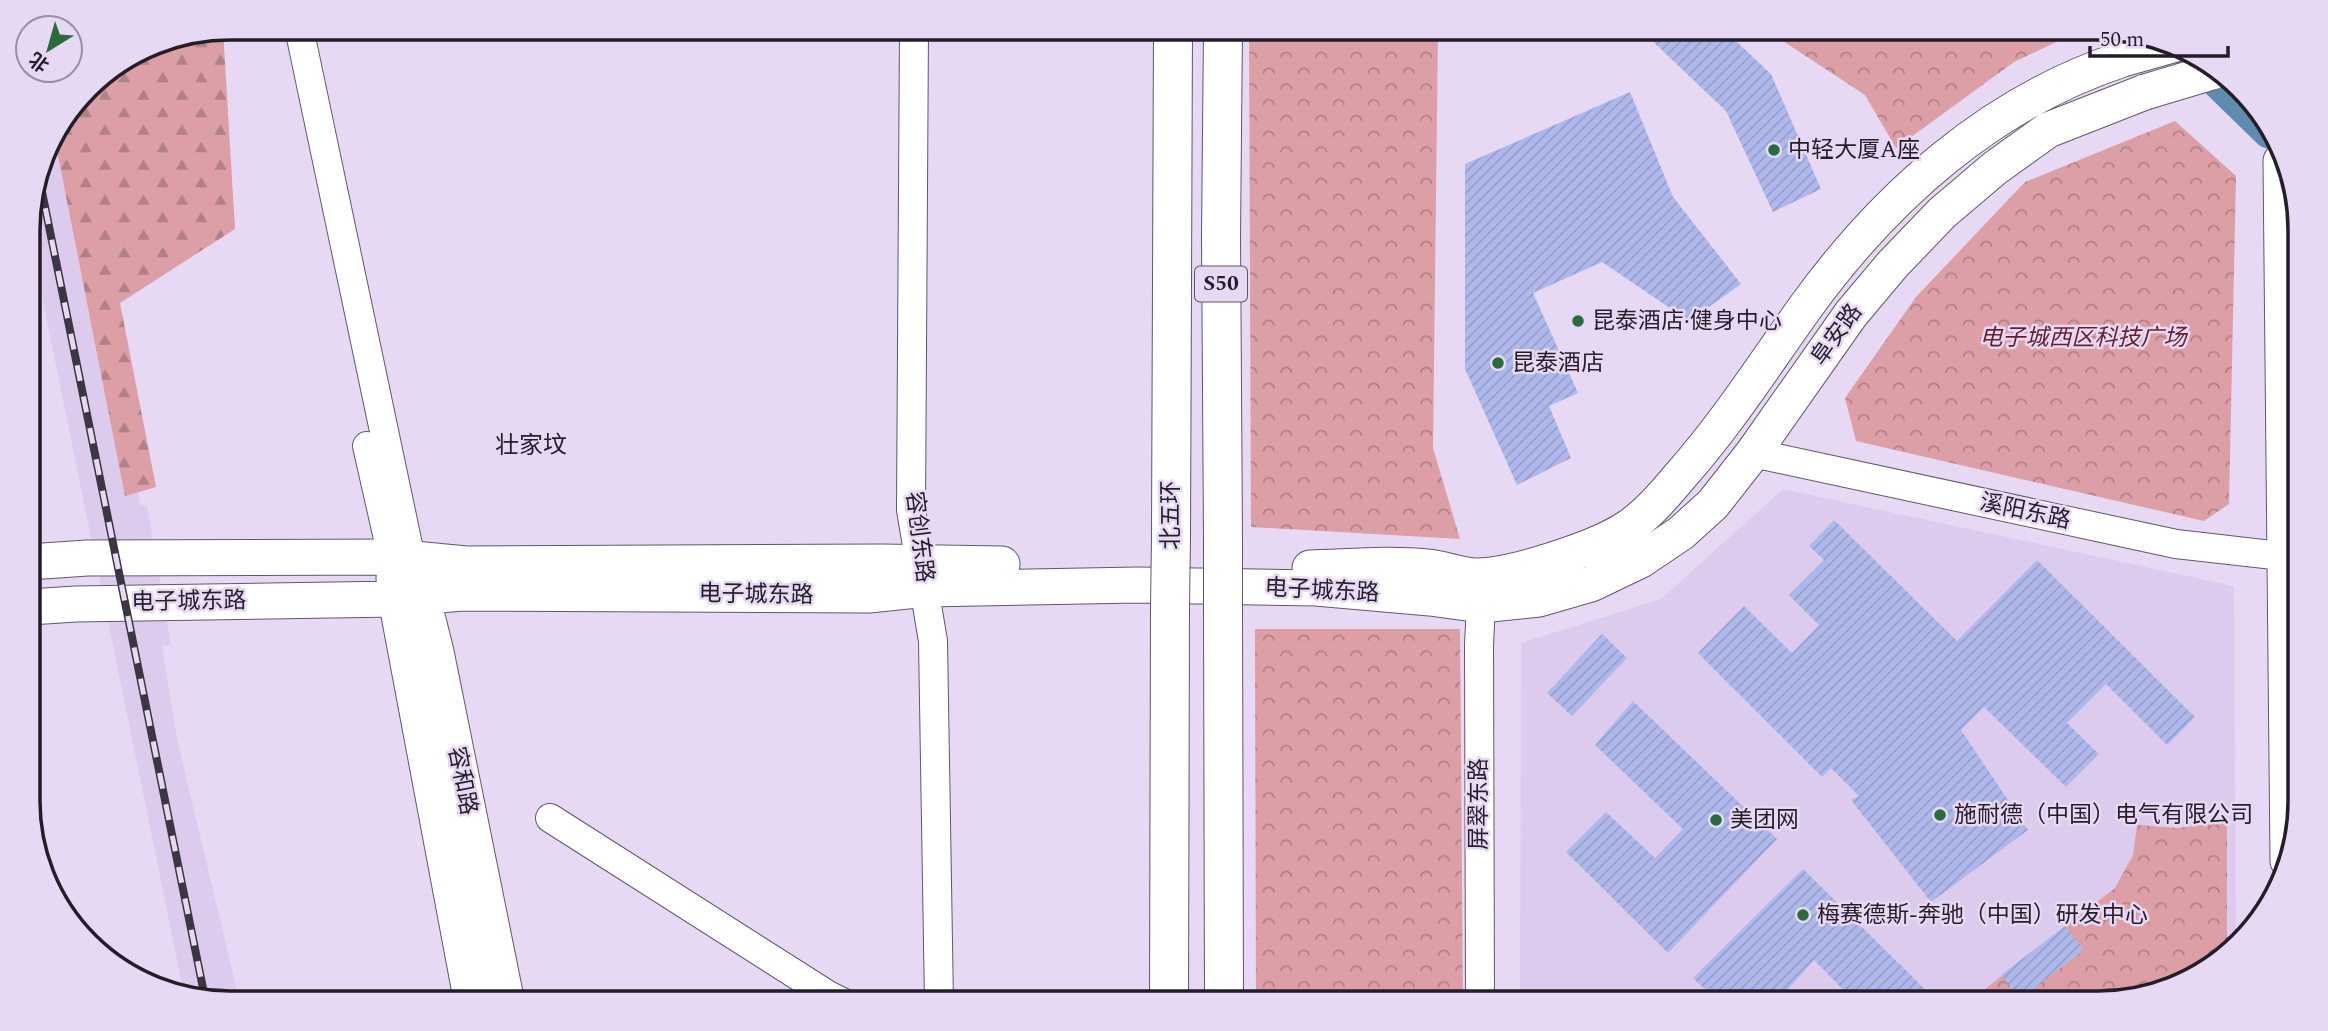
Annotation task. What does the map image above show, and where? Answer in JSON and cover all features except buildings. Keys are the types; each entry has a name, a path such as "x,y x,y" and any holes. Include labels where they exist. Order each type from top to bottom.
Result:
{"highway":[{"name":"北五环","path":"1169,991 1173,40"},
{"name":"S50","path":"1223,40 1221,237 1224,990"}],"main road":[{"name":"阜安路","path":"1479,591 1536,564 1578,552 1627,528 1653,508 1724,424 1809,303 1852,250 1886,211 1951,151 2009,111 2066,80 2156,49"},
{"name":"阜安路","path":"1479,591 1539,599 1591,584 1641,560 1681,533 1713,504 1753,453 1851,314 1893,264 1942,213 1995,168 2048,130 2145,92 2205,74"},
{"path":"2281,181 2288,433"},
{"name":"电子城东路","path":"40,561 87,558 402,558 466,564 882,562 924,577"},
{"name":"容和路","path":"402,558 504,991"},
{"name":"电子城东路","path":"40,606 410,598 488,593 833,596 924,577 1316,588 1430,598 1479,591"},
{"name":"容和路","path":"410,598 470,991"}],"street":[{"path":"288,40 378,502 402,558"},
{"path":"301,40 402,558"},
{"name":"容创东路","path":"914,40 911,510 933,641 939,991"},
{"name":"溪阳东路","path":"1753,453 2176,544 2288,558"},
{"name":"屏翠东路","path":"1479,591 1480,990"},
{"path":"550,818 821,991"}],"shaded area":[{"path":"73,124 140,505 147,505 171,645 162,646 177,739 237,991 182,984 41,291 42,206 55,158"},
{"path":"1783,489 2234,586 2236,930 2213,951 2182,971 2159,981 2110,990 1520,990 1521,643 1661,599"}],"green space":[{"path":"1249,40 1438,40 1433,448 1460,539 1251,527"},
{"path":"1781,40 2061,40 2014,62 1896,148 1865,95"},
{"path":"224,41 235,229 120,303 156,487 125,496 57,153 80,115 105,87 125,72 181,47"},
{"name":"电子城西区科技广场","path":"2175,121 2236,176 2229,504 2204,521 1856,441 1845,398 1916,297 2025,182"},
{"path":"1255,629 1460,629 1463,990 1256,990"},
{"path":"2227,822 2227,939 2213,951 2182,971 2135,987 2110,990 1984,990 2115,888 2133,855 2137,825 2178,828"}],"railway":[{"path":"43,199 203,989"}],"place":[{"name":"中轻大厦A座","path":"1774,150"},
{"name":"昆泰酒店·健身中心","path":"1578,321"},
{"name":"昆泰酒店","path":"1498,363"},
{"name":"施耐德（中国）电气有限公司","path":"1940,815"},
{"name":"美团网","path":"1716,820"},
{"name":"梅赛德斯-奔驰（中国）研发中心","path":"1803,915"}],"district":[{"name":"壮家坟","path":"531,446"}]}
